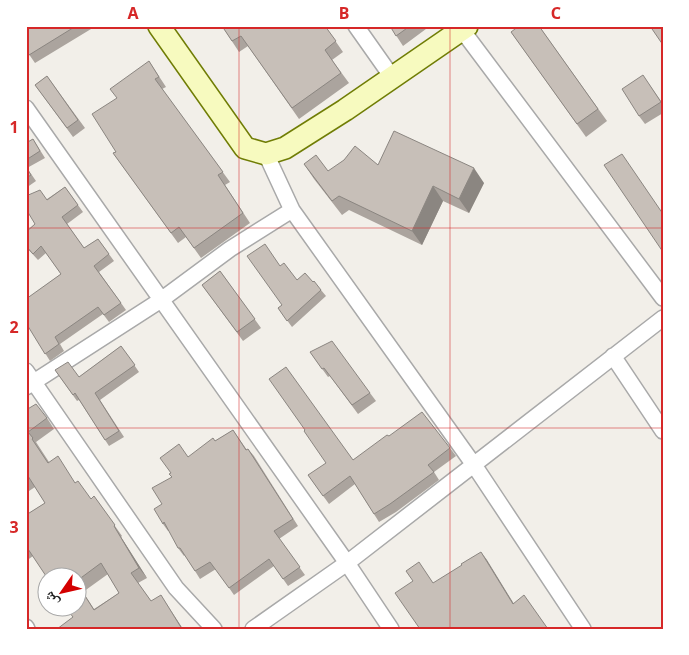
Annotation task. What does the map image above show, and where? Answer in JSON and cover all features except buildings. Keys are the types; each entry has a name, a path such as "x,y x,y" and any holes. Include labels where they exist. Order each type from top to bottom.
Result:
{"street":[{"path":"158,26 245,148 266,154 286,148 464,28 663,298"},
{"path":"356,26 392,77"},
{"path":"26,108 347,563 391,629"},
{"path":"266,154 292,210 474,465 583,629"},
{"path":"214,629 176,588 29,380 161,300 230,249 292,210"},
{"path":"253,629 347,563 663,318"},
{"path":"613,356 663,431"}]}
